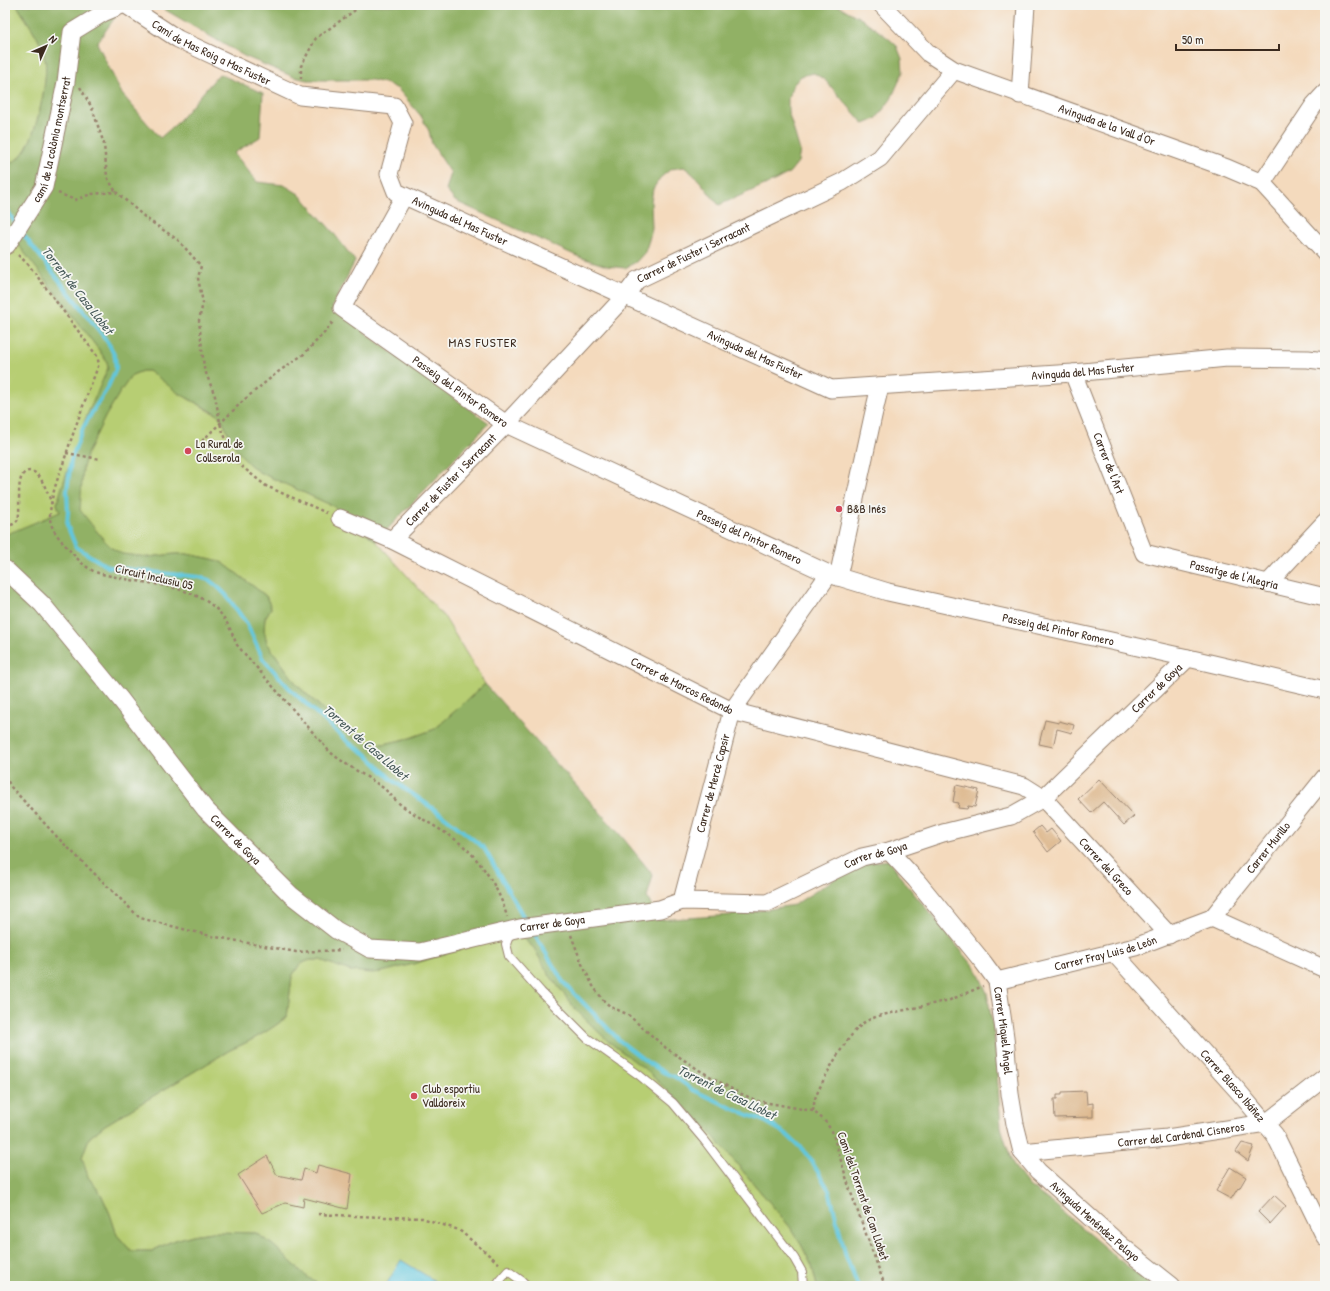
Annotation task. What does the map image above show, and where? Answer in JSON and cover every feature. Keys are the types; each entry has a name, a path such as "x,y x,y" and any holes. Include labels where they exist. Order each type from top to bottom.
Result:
{"street":[{"name":"camí de la colònia montserrat","path":"6,245 44,187 66,82 72,32 103,13 122,5"},
{"name":"Camí de Mas Roig a Mas Fuster","path":"126,5 178,39 300,96"},
{"name":"Avinguda de la Vall d'Or","path":"882,5 928,53 954,70 1020,95 1227,168 1262,184 1325,252"},
{"path":"1020,95 1026,5"},
{"name":"Carrer de Fuster i Serracant","path":"392,540 506,424 625,296 637,280 842,182 880,158 954,70"},
{"path":"1262,184 1314,105 1325,93"},
{"name":"Avinguda del Mas Fuster","path":"300,96 394,106 403,123 388,174 396,192 832,389 1073,373 1227,358 1308,359 1325,361"},
{"path":"342,308 404,196"},
{"name":"Passeig del Pintor Romero","path":"342,308 506,424 833,576 888,592 1188,658 1325,690"},
{"name":"Carrer de l'Art","path":"1073,373 1144,553"},
{"name":"Carrer de Mercè Capsir","path":"682,901 732,711 833,576 880,386"},
{"name":"Carrer de Marcos Redondo","path":"340,518 392,540 732,711 1024,786 1043,798"},
{"path":"1268,583 1325,522"},
{"name":"Passatge de l'Alegria","path":"1144,553 1325,597"},
{"name":"Carrer de Goya","path":"5,570 42,604 121,700 205,809 290,895 336,930 370,949 420,952 515,929 565,921 660,910 682,901 767,903 862,857 943,833 1011,816 1043,798 1188,658"},
{"name":"Carrer Murillo","path":"1212,918 1325,777"},
{"name":"Carrer del Greco","path":"1043,798 1169,935"},
{"name":"Carrer Miquel Àngel","path":"889,850 921,886 997,981 1005,1037 1010,1094 1022,1152"},
{"path":"1212,918 1325,969"},
{"name":"Carrer Fray Luis de León","path":"997,981 1114,953 1169,935 1212,918"},
{"name":"Carrer Blasco Ibáñez","path":"1114,953 1266,1123 1275,1135 1325,1237"},
{"name":"Carrer del Cardenal Cisneros","path":"1022,1152 1167,1138 1266,1123 1325,1077"},
{"name":"Avinguda Menéndez Pelayo","path":"1022,1152 1038,1171 1123,1247 1172,1286"}],"lane":[{"path":"515,929 506,944 509,956 541,992 587,1038 633,1071 673,1103 705,1141 794,1258 802,1272 803,1286"},
{"path":"499,1284 508,1271 527,1286"}],"path":[{"path":"300,96 301,66 316,38 364,5"},
{"path":"68,64 92,108 104,144 107,177 116,192 147,219 178,240 201,266 198,278 203,303 199,320 204,368 215,396 220,423 235,461 266,486 340,518"},
{"path":"44,187 75,200 91,194 116,192"},
{"name":"Circuit Inclusiu 05","path":"6,245 28,264 97,356 99,364 74,427 56,485 50,517 54,530 61,540 73,554 90,569 104,574 174,588 198,597 214,606 223,616 237,645 329,751 384,789 400,804 457,841 472,856 494,884 515,929"},
{"path":"202,441 220,423 278,372 304,354 328,330 342,308"},
{"path":"66,453 100,460"},
{"path":"5,526 14,524 18,519 19,488 22,476 25,472 34,471 40,477 52,504"},
{"path":"5,776 11,787 58,838 140,918 211,936 296,952 370,949"},
{"path":"565,921 582,964 593,986 604,1001 611,1007 627,1014 666,1048 728,1087 758,1100 813,1111 815,1097 836,1058 853,1033 867,1020 950,1000 980,986 997,981"},
{"name":"Camí del Torrent de Can Llobet","path":"813,1111 824,1120 832,1131 850,1190 885,1286"},
{"path":"318,1214 422,1218 459,1230 508,1271"}],"green space":[{"path":"5,5 17,5 34,31 41,45 46,68 43,93 37,121 29,144 20,157 5,166"},
{"path":"17,5 115,5 120,10 97,43 122,94 160,138 176,124 219,74 263,93 260,137 234,153 257,182 284,185 299,194 332,231 355,261 332,307 396,356 489,423 376,541 333,506 259,472 248,463 236,449 222,420 217,414 178,393 149,371 142,371 132,375 120,392 105,417 87,454 83,467 80,510 103,539 112,548 122,554 148,557 187,554 212,559 223,563 266,596 271,608 265,618 264,630 267,643 298,686 353,737 370,743 384,744 410,738 435,729 485,684 623,838 653,875 647,897 658,920 732,915 794,905 858,864 889,860 902,879 977,970 987,993 994,1034 1001,1127 1011,1160 1016,1169 1029,1186 1055,1205 1117,1258 1153,1286 817,1286 812,1266 802,1246 790,1227 776,1210 703,1124 645,1069 608,1041 577,1011 548,973 534,948 522,937 486,941 382,972 372,973 351,971 320,960 310,960 300,964 292,976 287,1017 260,1035 230,1050 105,1125 89,1138 82,1157 88,1177 101,1194 117,1235 131,1251 152,1251 172,1241 193,1235 213,1232 256,1233 273,1245 306,1276 321,1286 5,1286 5,535 60,512 57,504 62,487 85,420 108,368 107,362 99,350 5,227 5,166 20,157 29,144 37,121 43,93 46,68 41,45 34,31"},
{"path":"157,5 837,5 865,21 897,46 902,59 903,72 891,99 876,119 864,124 825,80 814,73 801,76 793,85 788,98 788,111 800,151 798,162 789,173 719,205 699,181 684,167 671,169 660,178 653,189 651,202 652,228 645,252 636,262 625,268 607,266 579,257 455,201 446,190 451,173 432,144 429,131 421,116 398,89 388,84 372,80 307,80 294,77 244,56"},
{"path":"5,227 99,350 107,362 108,369 85,420 62,487 57,504 60,512 6,535"},
{"path":"142,371 149,371 190,400 217,414 222,420 236,449 248,463 259,472 333,506 376,541 445,618 485,684 435,729 410,738 384,744 370,743 353,737 298,686 267,643 264,630 265,618 271,608 266,596 223,563 212,559 187,554 148,557 122,554 112,548 79,510 83,467 87,454 105,417 120,392 132,375"},
{"name":"Club esportiu Valldoreix","path":"522,937 534,948 548,973 577,1011 608,1041 645,1069 703,1124 776,1210 790,1227 802,1246 812,1266 817,1286 321,1286 306,1276 273,1245 256,1233 213,1232 193,1235 172,1241 152,1251 131,1251 117,1235 101,1194 88,1177 82,1157 89,1138 105,1125 230,1050 260,1035 287,1017 292,976 300,964 310,960 320,960 351,971 382,972 486,941"}],"water":[{"path":"401,1260 443,1286 386,1285"}],"building":[{"path":"1045,720 1059,723 1059,721 1074,725 1072,733 1057,729 1053,747 1039,744"},
{"path":"1099,779 1134,816 1124,825 1103,802 1091,813 1078,799"},
{"path":"956,785 979,790 975,807 968,806 967,809 958,808 959,803 953,802"},
{"path":"1040,826 1046,833 1051,829 1061,841 1048,852 1033,832"},
{"path":"1086,1091 1087,1104 1093,1103 1093,1117 1055,1118 1054,1099 1057,1099 1057,1095 1062,1095 1062,1092"},
{"path":"1242,1143 1254,1146 1248,1161 1236,1152"},
{"path":"267,1156 277,1175 301,1180 304,1169 316,1173 318,1165 352,1174 347,1209 304,1198 303,1207 285,1203 262,1213 238,1175"},
{"path":"1230,1167 1246,1177 1231,1199 1216,1191"},
{"path":"1274,1195 1286,1206 1270,1224 1258,1212"}],"waterway":[{"name":"Torrent de Casa Llobet","path":"5,206 15,223"},
{"name":"Torrent de Casa Llobet","path":"21,232 104,337 115,357 116,369 107,389 83,428 71,460 67,491 67,525 76,547 108,567 199,577 209,580 218,587 226,595 247,624 263,659 291,690 348,742 366,754 391,779 445,817 484,848 527,923"},
{"name":"Torrent de Casa Llobet","path":"532,930 563,982 620,1041 647,1062 675,1077 693,1090 766,1122 785,1133 803,1150 829,1190 846,1256 858,1286"}],"place":[{"name":"La Rural de Collserola","path":"188,451"},
{"name":"B&B Inés","path":"839,509"},
{"name":"Club esportiu Valldoreix","path":"414,1096"}],"district":[{"name":"MAS FUSTER","path":"483,342"}]}
